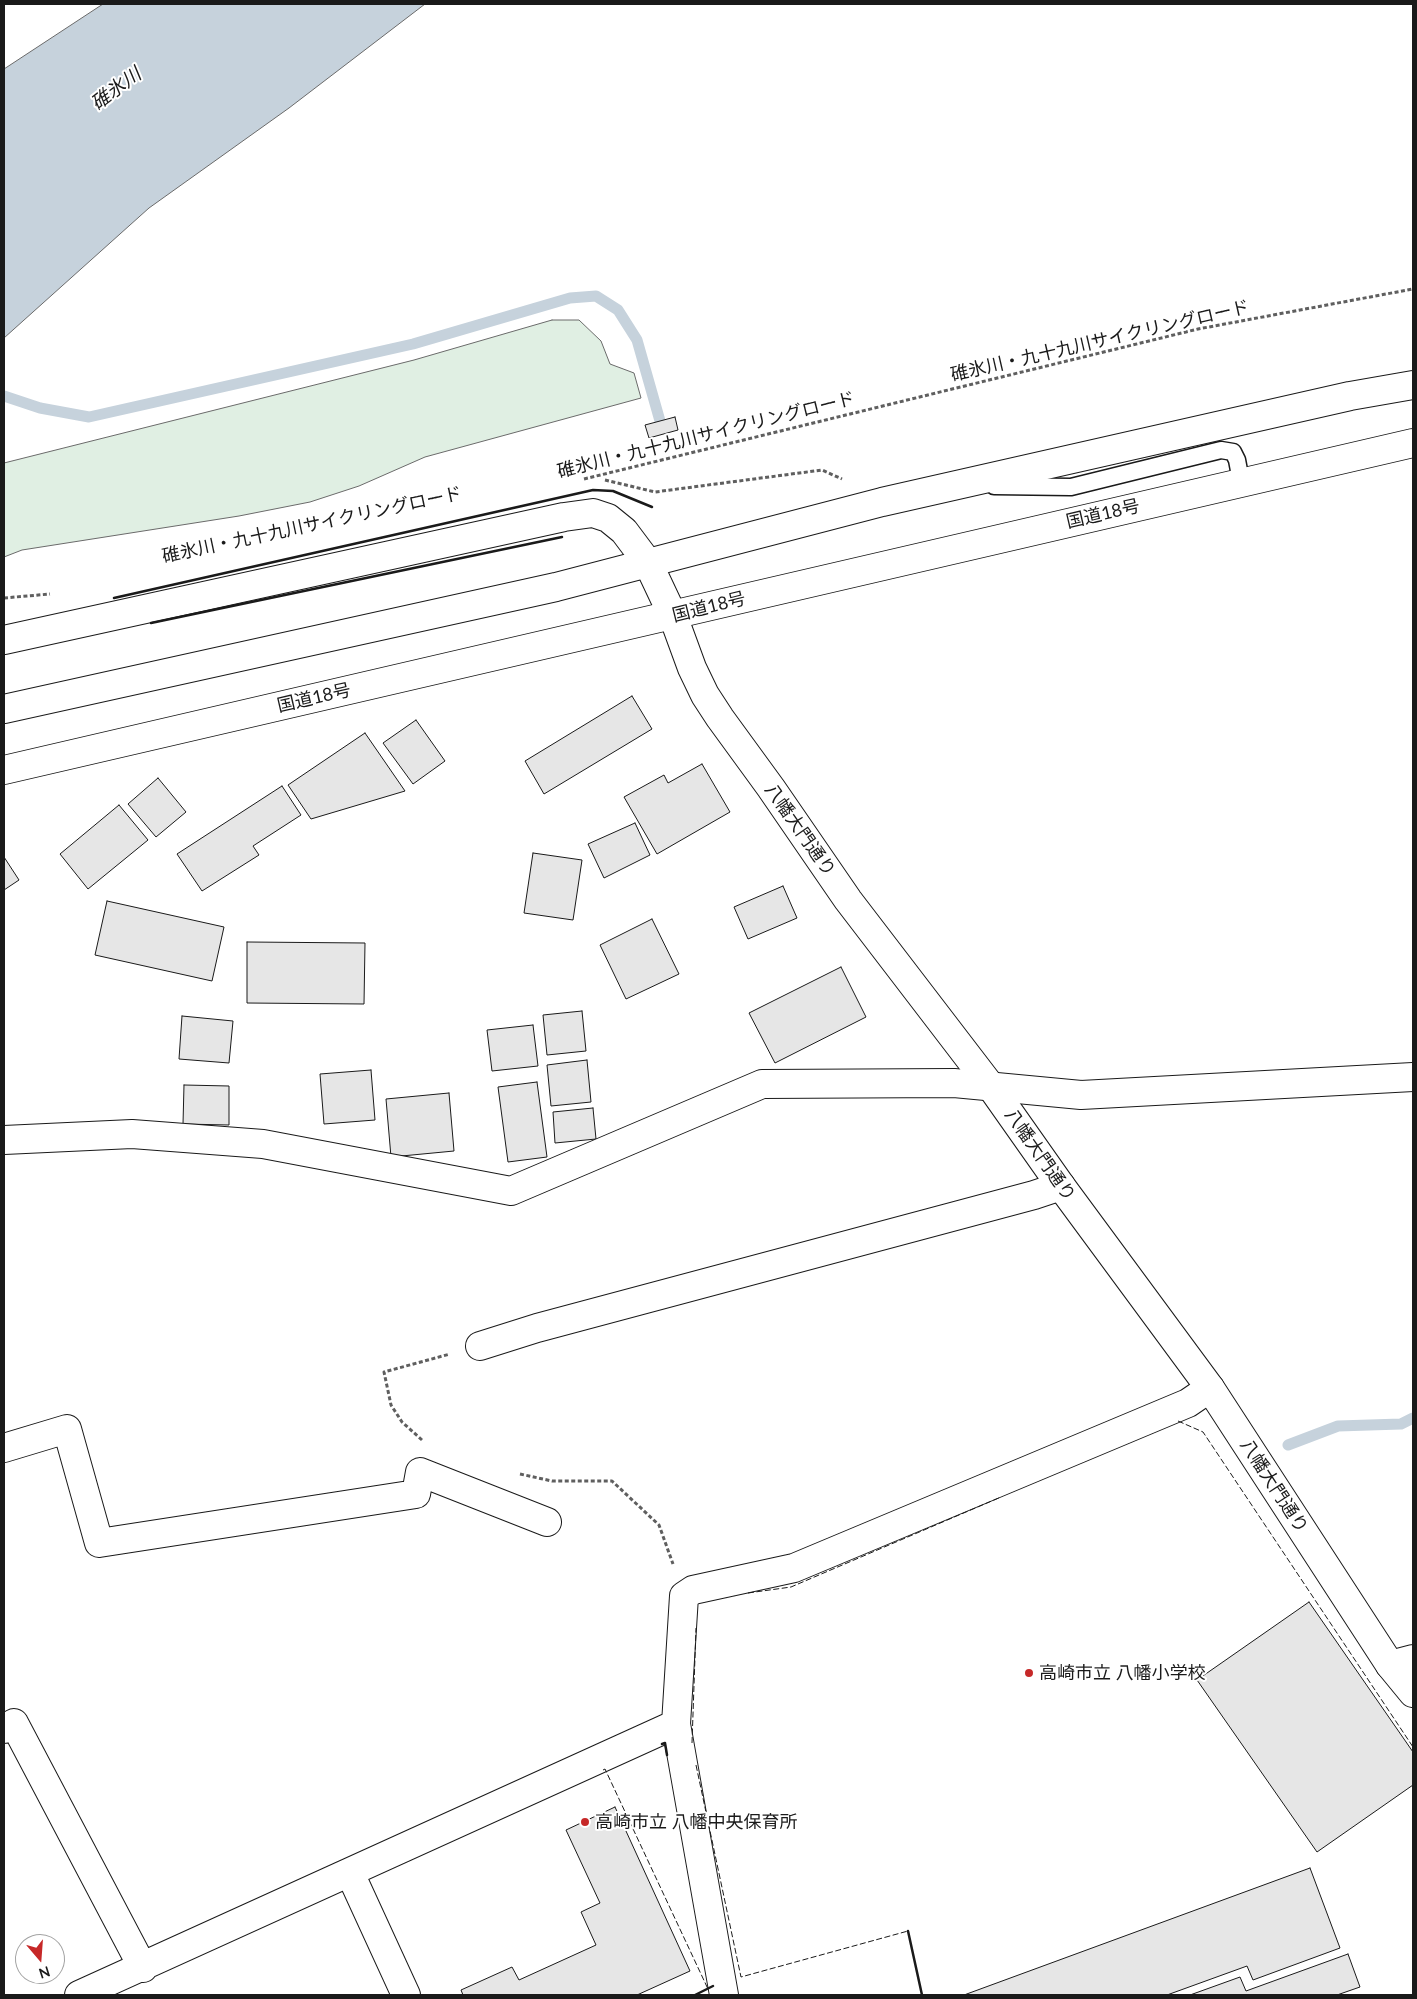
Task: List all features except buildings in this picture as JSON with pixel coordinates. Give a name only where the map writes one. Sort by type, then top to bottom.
[{"type":"main road","points":[[4,709],[556,587],[954,485],[1350,396],[1413,385]]},
{"type":"main road","name":"国道18号","points":[[4,770],[1413,443]]},
{"type":"main road","name":"八幡大門通り","points":[[4,640],[564,517],[593,513],[608,518],[624,531],[648,563],[673,616],[692,668],[705,695],[720,718],[772,788],[848,900],[992,1088],[1061,1186],[1210,1388],[1402,1662],[1413,1693]]},
{"type":"main road","points":[[4,1140],[132,1134],[263,1144],[511,1191],[762,1084],[954,1083],[1081,1095],[1413,1077]]},
{"type":"main road","points":[[480,1346],[547,1325],[1034,1195],[1061,1186]]},
{"type":"main road","points":[[724,1995],[676,1724],[684,1596],[694,1590],[794,1568],[1188,1403],[1210,1388]]},
{"type":"main road","points":[[4,1448],[67,1429],[99,1543],[416,1494],[420,1472],[547,1522]]},
{"type":"main road","points":[[4,1729],[14,1723],[143,1968]]},
{"type":"main road","points":[[79,1995],[143,1968],[676,1724]]},
{"type":"main road","points":[[350,1873],[406,1995]]},
{"type":"lane","points":[[954,485],[1071,487],[1221,450],[1233,452],[1237,460],[1241,482]]},
{"type":"path","name":"碓氷川・九十九川サイクリングロード","points":[[583,479],[1198,330],[1413,289]]},
{"type":"path","points":[[592,477],[654,492],[822,470],[847,481]]},
{"type":"path","points":[[4,598],[56,594]]},
{"type":"path","points":[[420,1472],[423,1441],[402,1422],[391,1405],[384,1372],[480,1346]]},
{"type":"path","points":[[517,1473],[552,1481],[612,1481],[659,1525],[684,1596]]},
{"type":"green space","points":[[552,320],[579,320],[601,341],[610,364],[634,373],[641,398],[425,457],[359,486],[310,502],[239,516],[22,550],[4,557],[4,463],[414,360]]},
{"type":"water","name":"碓氷川","points":[[103,4],[425,4],[289,108],[149,208],[4,338],[4,69]]},
{"type":"waterway","points":[[4,396],[40,408],[89,417],[413,344],[570,298],[596,296],[618,310],[637,340],[660,421]]},
{"type":"waterway","points":[[1288,1445],[1338,1426],[1401,1424],[1413,1418]]},
{"type":"fence","points":[[1178,1421],[1203,1432],[1413,1747]]},
{"type":"fence","points":[[748,1593],[791,1587],[1001,1497]]},
{"type":"fence","points":[[692,1743],[696,1628]]},
{"type":"fence","points":[[696,1765],[741,1977],[908,1931]]},
{"type":"fence","points":[[603,1770],[605,1769],[708,1989]]},
{"type":"wall","points":[[114,598],[593,490],[613,491],[652,507]]},
{"type":"wall","points":[[151,623],[562,537]]},
{"type":"wall","points":[[662,1744],[665,1743],[667,1755]]},
{"type":"wall","points":[[908,1931],[922,1995]]},
{"type":"wall","points":[[695,1995],[713,1986]]},
{"type":"place","name":"高崎市立 八幡小学校","points":[[1029,1673]]},
{"type":"place","name":"高崎市立 八幡中央保育所","points":[[585,1822]]}]
